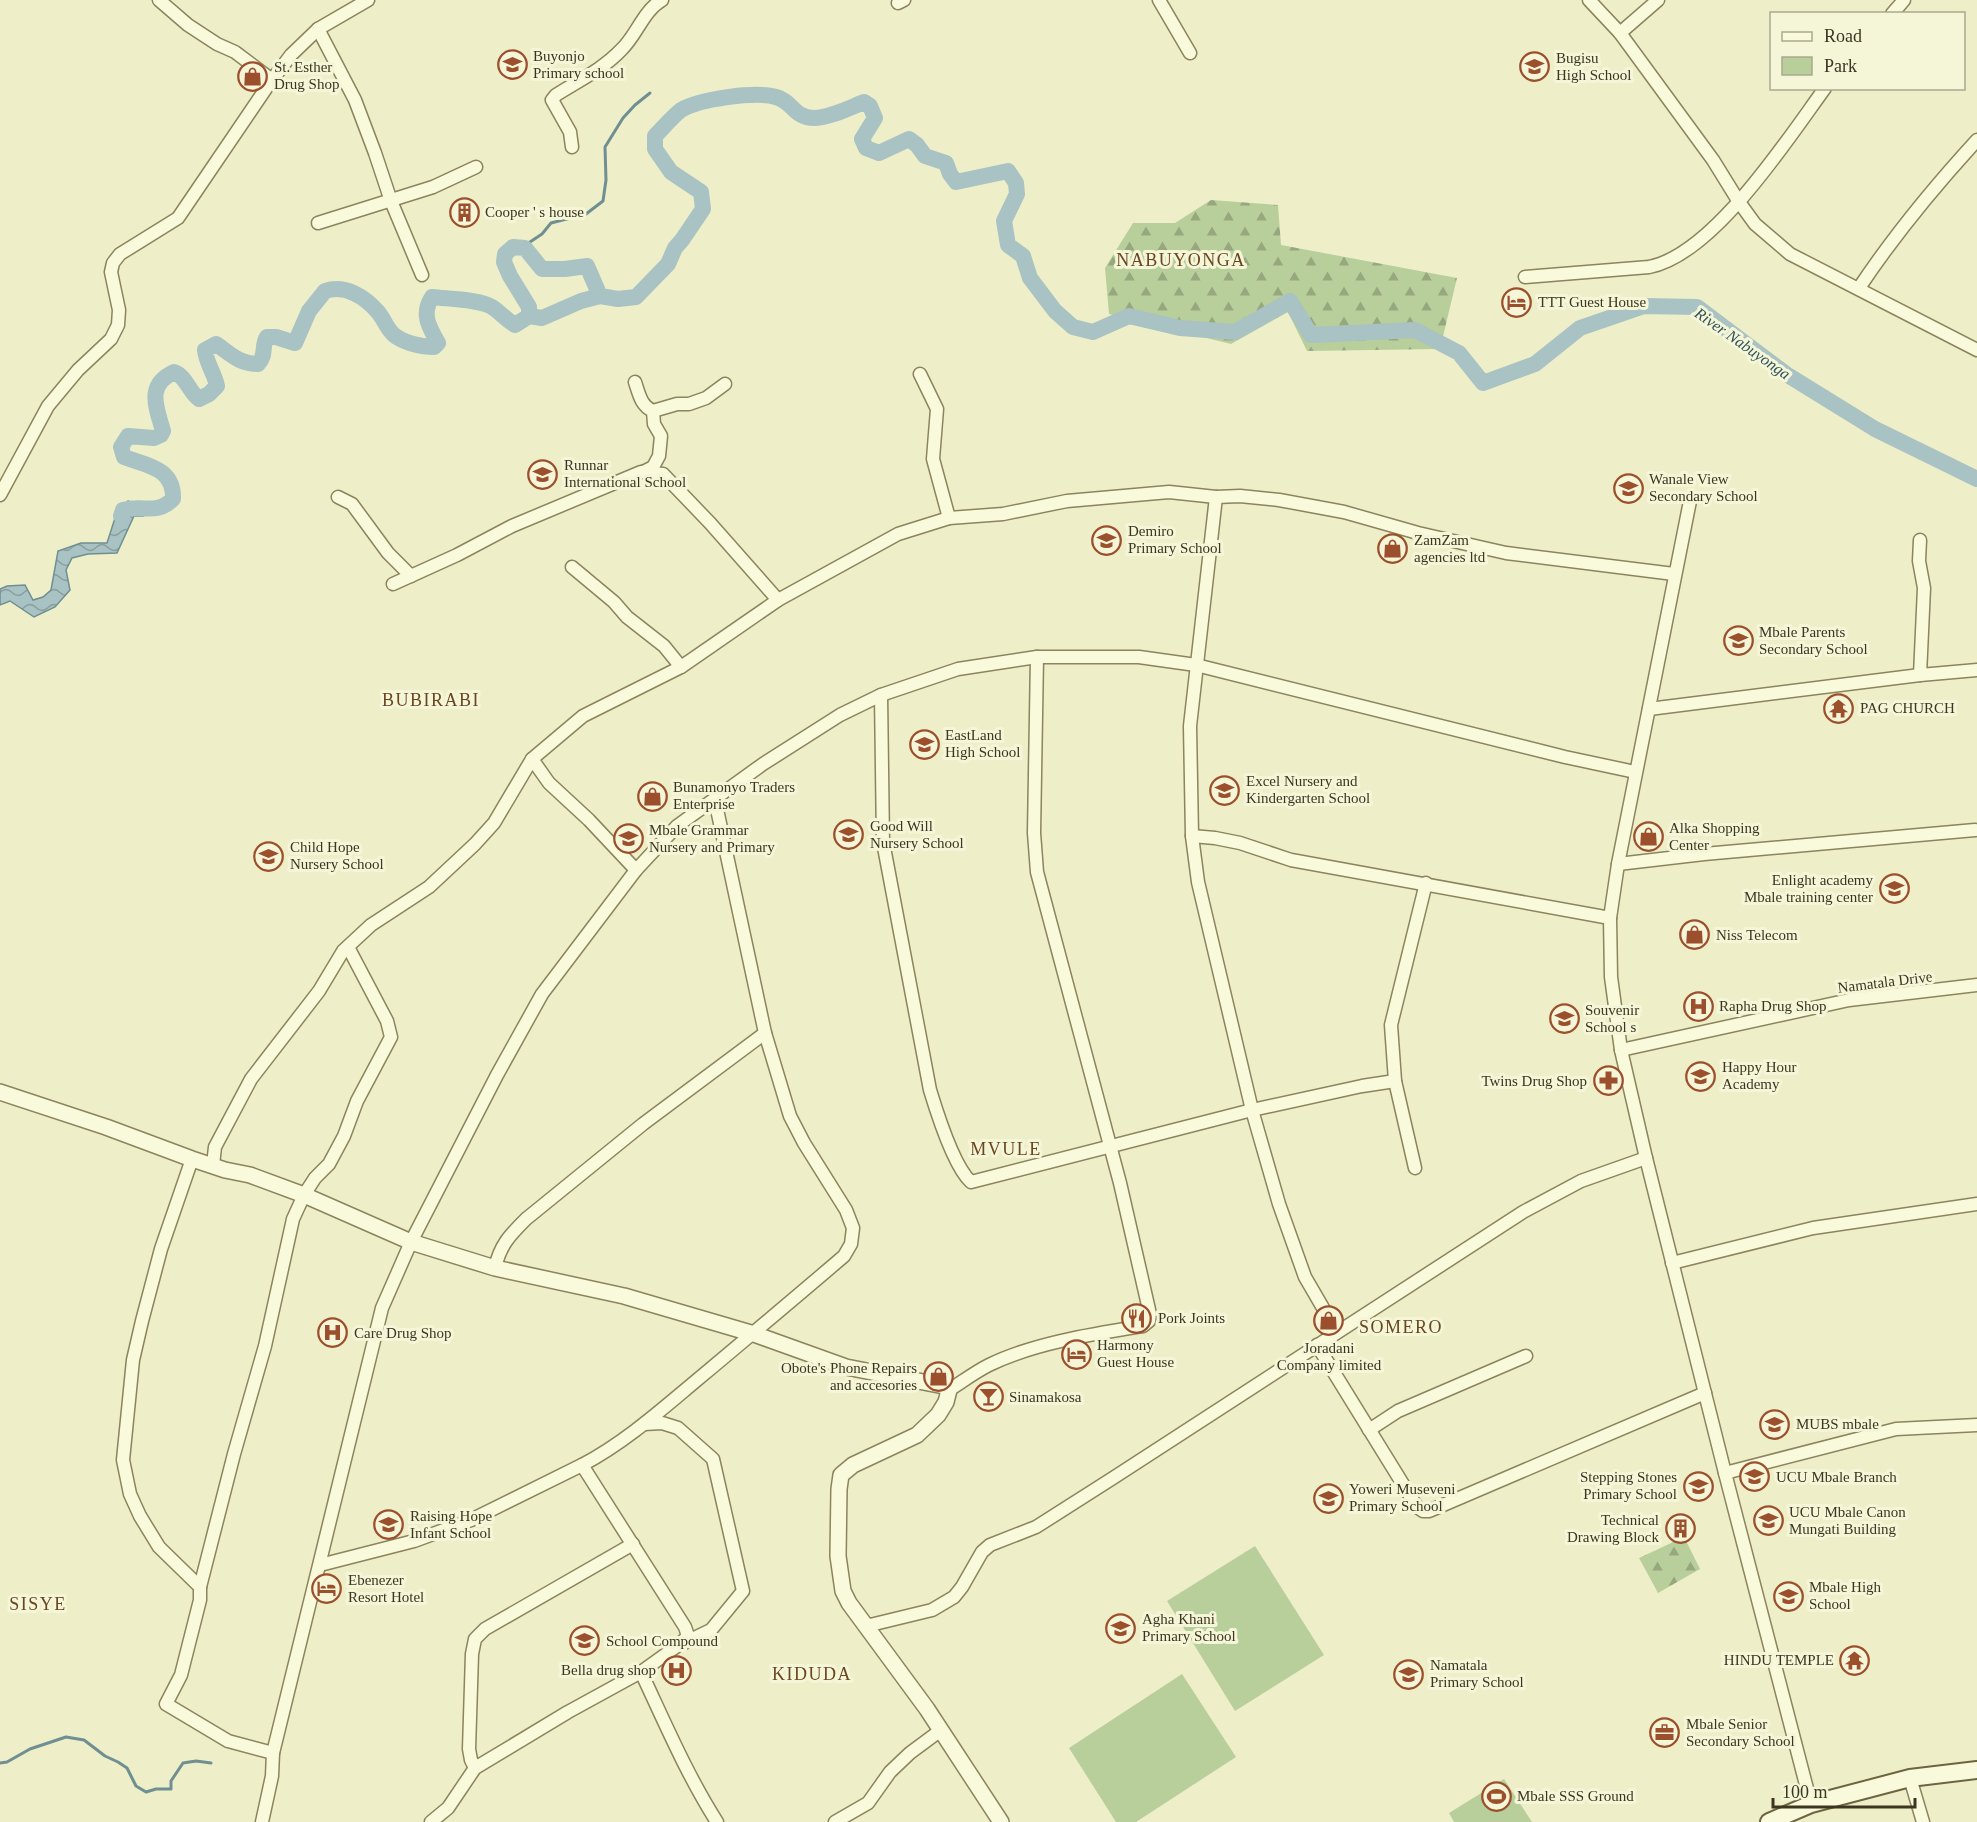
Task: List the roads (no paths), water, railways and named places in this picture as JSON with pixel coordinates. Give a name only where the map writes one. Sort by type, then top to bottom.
[{"type":"main road","points":[[1774,1821],[1811,1804],[1910,1778],[1977,1770]]},
{"type":"street","points":[[159,0],[188,25],[217,44],[235,52],[272,80]]},
{"type":"street","points":[[0,495],[48,406],[78,370],[111,339],[118,325],[119,310],[111,272],[113,263],[120,254],[178,218],[291,55],[318,28],[368,0]]},
{"type":"street","points":[[572,147],[570,132],[552,100],[621,51],[634,36],[653,5],[662,0]]},
{"type":"street","points":[[1159,0],[1190,54]]},
{"type":"street","points":[[1589,0],[1620,33],[1713,160],[1755,224],[1790,254],[1977,350]]},
{"type":"street","points":[[1620,33],[1658,0]]},
{"type":"street","points":[[1894,12],[1904,0]]},
{"type":"street","points":[[318,28],[355,100],[391,201],[422,275]]},
{"type":"street","points":[[1525,277],[1662,265],[1682,254],[1739,202],[1823,90]]},
{"type":"street","points":[[1859,288],[1896,235],[1936,185],[1977,140]]},
{"type":"street","points":[[318,223],[433,188],[476,167]]},
{"type":"street","points":[[920,374],[937,409],[933,459],[949,518]]},
{"type":"street","points":[[635,382],[646,408],[653,411],[706,398],[726,384]]},
{"type":"street","points":[[393,584],[457,555],[512,526],[653,467],[659,456],[662,436],[654,424],[653,411]]},
{"type":"street","points":[[641,472],[663,474],[778,600]]},
{"type":"street","points":[[213,1165],[215,1147],[251,1079],[319,991],[348,947],[386,915],[429,887],[475,844],[494,823],[532,759],[583,716],[681,667],[778,600],[898,534],[949,518],[1003,514],[1067,501],[1169,492],[1279,500],[1344,512],[1418,533],[1506,553],[1674,574]]},
{"type":"street","points":[[338,497],[352,504],[388,553],[411,576]]},
{"type":"street","points":[[1216,497],[1191,726],[1192,836],[1198,882],[1252,1110],[1279,1204],[1305,1277],[1337,1332]]},
{"type":"street","points":[[1690,501],[1618,864],[1610,918],[1611,977],[1621,1050],[1646,1158],[1811,1804]]},
{"type":"street","points":[[1920,540],[1919,561],[1924,588],[1920,675]]},
{"type":"street","points":[[572,567],[614,602],[627,617],[664,646],[681,667]]},
{"type":"street","points":[[1001,1822],[927,1709],[849,1603],[843,1591],[838,1556],[839,1489],[842,1475],[853,1465],[917,1435],[938,1415],[946,1402],[949,1390],[989,1366],[1019,1353],[1093,1334],[1143,1326],[1149,1321],[1150,1314],[1110,1146],[1037,872],[1034,833],[1036,657]]},
{"type":"street","points":[[262,1822],[272,1776],[273,1753],[381,1308],[411,1242],[497,1075],[542,994],[636,870],[677,826],[763,764],[840,715],[881,695],[958,669],[1036,657],[1139,657],[1196,664],[1565,758],[1635,772]]},
{"type":"street","points":[[1649,709],[1977,670]]},
{"type":"street","points":[[881,695],[883,842],[930,1090],[942,1128],[964,1174],[971,1182],[1252,1110],[1395,1081]]},
{"type":"street","points":[[532,759],[549,783],[589,820],[636,870]]},
{"type":"street","points":[[320,1565],[414,1541],[471,1520],[595,1458],[642,1424],[754,1334],[844,1256],[851,1244],[853,1228],[846,1210],[790,1116],[765,1033],[715,800]]},
{"type":"street","points":[[1618,864],[1704,854],[1975,830]]},
{"type":"street","points":[[1192,836],[1232,842],[1291,860],[1610,918]]},
{"type":"street","points":[[1415,1168],[1395,1081],[1391,1025],[1426,883]]},
{"type":"street","points":[[273,1753],[228,1741],[166,1704],[182,1675],[200,1600],[200,1587],[234,1454],[265,1346],[293,1219],[315,1178],[329,1164],[344,1136],[357,1101],[391,1037],[387,1021],[348,947]]},
{"type":"street","name":"Namatala Drive","points":[[1621,1050],[1849,1000],[1977,985]]},
{"type":"street","points":[[495,1268],[499,1251],[526,1219],[643,1124],[765,1033]]},
{"type":"street","points":[[0,1092],[225,1170],[250,1175],[304,1195],[411,1242],[495,1268],[624,1296],[754,1334],[846,1367],[944,1386],[949,1390]]},
{"type":"street","points":[[866,1626],[932,1610],[954,1597],[982,1552],[990,1545],[1036,1527],[1522,1212],[1581,1181],[1646,1158]]},
{"type":"street","points":[[192,1159],[161,1248],[141,1321],[134,1360],[123,1460],[130,1494],[140,1516],[159,1547],[200,1587]]},
{"type":"street","points":[[1672,1263],[1813,1228],[1977,1204]]},
{"type":"street","points":[[1317,1345],[1417,1507],[1423,1511],[1429,1511],[1705,1393]]},
{"type":"street","points":[[1369,1430],[1398,1411],[1526,1356]]},
{"type":"street","points":[[642,1424],[662,1423],[678,1428],[713,1459],[743,1591],[711,1630],[680,1644]]},
{"type":"street","points":[[1725,1473],[1896,1429],[1977,1425]]},
{"type":"street","points":[[431,1822],[448,1808],[475,1768],[568,1712],[641,1672],[688,1636],[685,1627],[582,1465]]},
{"type":"street","points":[[475,1768],[469,1749],[472,1654],[475,1640],[485,1629],[633,1544]]},
{"type":"street","points":[[641,1672],[682,1759],[717,1822]]},
{"type":"street","points":[[835,1822],[868,1803],[890,1772],[910,1753],[941,1730]]},
{"type":"street","points":[[1910,1778],[1923,1822]]},
{"type":"water","points":[[128,501],[137,505],[143,516],[134,516],[117,553],[88,554],[72,558],[66,570],[70,590],[55,607],[34,617],[10,601],[0,605],[0,589],[7,586],[25,585],[33,600],[43,597],[51,590],[58,551],[81,543],[107,543],[115,518]]},
{"type":"waterway","points":[[525,248],[551,223],[586,214],[603,201],[606,180],[605,147],[623,118],[650,93]]},
{"type":"waterway","name":"River Nabuyonga","points":[[121,516],[123,510],[161,507],[173,499],[172,489],[164,474],[150,466],[124,457],[121,447],[128,436],[154,438],[161,435],[163,431],[155,397],[159,383],[174,372],[182,377],[199,399],[209,394],[217,386],[205,350],[216,344],[240,360],[258,364],[261,361],[267,337],[276,337],[295,343],[309,311],[325,291],[340,289],[354,293],[373,307],[398,338],[413,344],[434,347],[438,343],[429,326],[427,315],[432,297],[486,304],[515,325],[529,316],[529,307],[504,262],[505,254],[513,247],[525,248],[542,269],[587,266],[600,296],[618,299],[636,297],[668,264],[675,248],[703,209],[701,192],[671,172],[655,149],[655,136],[681,110],[689,106],[714,99],[755,95],[782,99],[798,113],[815,118],[834,114],[864,102],[870,106],[875,118],[862,139],[866,148],[879,153],[909,139],[925,156],[946,163],[956,182],[1008,171],[1016,183],[1017,194],[1004,221],[1008,245],[1023,256],[1030,278],[1055,311],[1073,327],[1093,332],[1129,316],[1180,328],[1235,332],[1290,301],[1311,335],[1415,330],[1459,353],[1483,383],[1535,364],[1580,328],[1644,306],[1697,307],[1786,374],[1875,429],[1977,479]]},
{"type":"waterway","points":[[529,316],[542,318],[581,301],[600,296]]},
{"type":"waterway","points":[[0,1763],[7,1762],[30,1749],[66,1737],[84,1740],[105,1756],[127,1768],[136,1786],[146,1792],[171,1789],[171,1781],[183,1763],[196,1761],[211,1763]]},
{"type":"place","name":"Buyonjo Primary school","points":[[512,65]]},
{"type":"place","name":"Bugisu High School","points":[[1535,67]]},
{"type":"place","name":"St. Esther Drug Shop","points":[[253,76]]},
{"type":"place","name":"Cooper ' s house","points":[[464,212]]},
{"type":"place","name":"TTT Guest House","points":[[1517,302]]},
{"type":"place","name":"Runnar International School","points":[[543,474]]},
{"type":"place","name":"Wanale View Secondary School","points":[[1628,488]]},
{"type":"place","name":"Demiro Primary School","points":[[1107,540]]},
{"type":"place","name":"ZamZam agencies ltd","points":[[1393,549]]},
{"type":"place","name":"Mbale Parents Secondary School","points":[[1738,641]]},
{"type":"place","name":"PAG CHURCH","points":[[1839,708]]},
{"type":"place","name":"EastLand High School","points":[[924,744]]},
{"type":"place","name":"Excel Nursery and Kindergarten School","points":[[1225,790]]},
{"type":"place","name":"Bunamonyo Traders Enterprise","points":[[652,796]]},
{"type":"place","name":"Good Will Nursery School","points":[[849,835]]},
{"type":"place","name":"Alka Shopping Center","points":[[1648,837]]},
{"type":"place","name":"Mbale Grammar Nursery and Primary","points":[[628,839]]},
{"type":"place","name":"Child Hope Nursery School","points":[[269,856]]},
{"type":"place","name":"Enlight academy Mbale training center","points":[[1894,889]]},
{"type":"place","name":"Niss Telecom","points":[[1695,935]]},
{"type":"place","name":"Rapha Drug Shop","points":[[1698,1006]]},
{"type":"place","name":"Souvenir School s","points":[[1564,1019]]},
{"type":"place","name":"Happy Hour Academy","points":[[1701,1076]]},
{"type":"place","name":"Twins Drug Shop","points":[[1608,1081]]},
{"type":"place","name":"Pork Joints","points":[[1137,1318]]},
{"type":"place","name":"Joradani Company limited","points":[[1329,1321]]},
{"type":"place","name":"Care Drug Shop","points":[[333,1333]]},
{"type":"place","name":"Harmony Guest House","points":[[1076,1354]]},
{"type":"place","name":"Obote's Phone Repairs and accesories","points":[[938,1377]]},
{"type":"place","name":"Sinamakosa","points":[[988,1397]]},
{"type":"place","name":"MUBS mbale","points":[[1775,1424]]},
{"type":"place","name":"UCU Mbale Branch","points":[[1755,1477]]},
{"type":"place","name":"Stepping Stones Primary School","points":[[1698,1486]]},
{"type":"place","name":"Yoweri Museveni Primary School","points":[[1328,1498]]},
{"type":"place","name":"UCU Mbale Canon Mungati Building","points":[[1768,1521]]},
{"type":"place","name":"Raising Hope Infant School","points":[[389,1525]]},
{"type":"place","name":"Technical Drawing Block","points":[[1680,1529]]},
{"type":"place","name":"Ebenezer Resort Hotel","points":[[327,1589]]},
{"type":"place","name":"Mbale High School","points":[[1788,1596]]},
{"type":"place","name":"Agha Khani Primary School","points":[[1121,1628]]},
{"type":"place","name":"School Compound","points":[[585,1641]]},
{"type":"place","name":"HINDU TEMPLE","points":[[1855,1660]]},
{"type":"place","name":"Bella drug shop","points":[[677,1670]]},
{"type":"place","name":"Namatala Primary School","points":[[1409,1674]]},
{"type":"place","name":"Mbale Senior Secondary School","points":[[1665,1733]]},
{"type":"place","name":"Mbale SSS Ground","points":[[1496,1796]]},
{"type":"district","name":"NABUYONGA","points":[[1181,260]]},
{"type":"district","name":"BUBIRABI","points":[[431,700]]},
{"type":"district","name":"MVULE","points":[[1006,1149]]},
{"type":"district","name":"SOMERO","points":[[1401,1327]]},
{"type":"district","name":"SISYE","points":[[38,1604]]},
{"type":"district","name":"KIDUDA","points":[[812,1674]]}]
